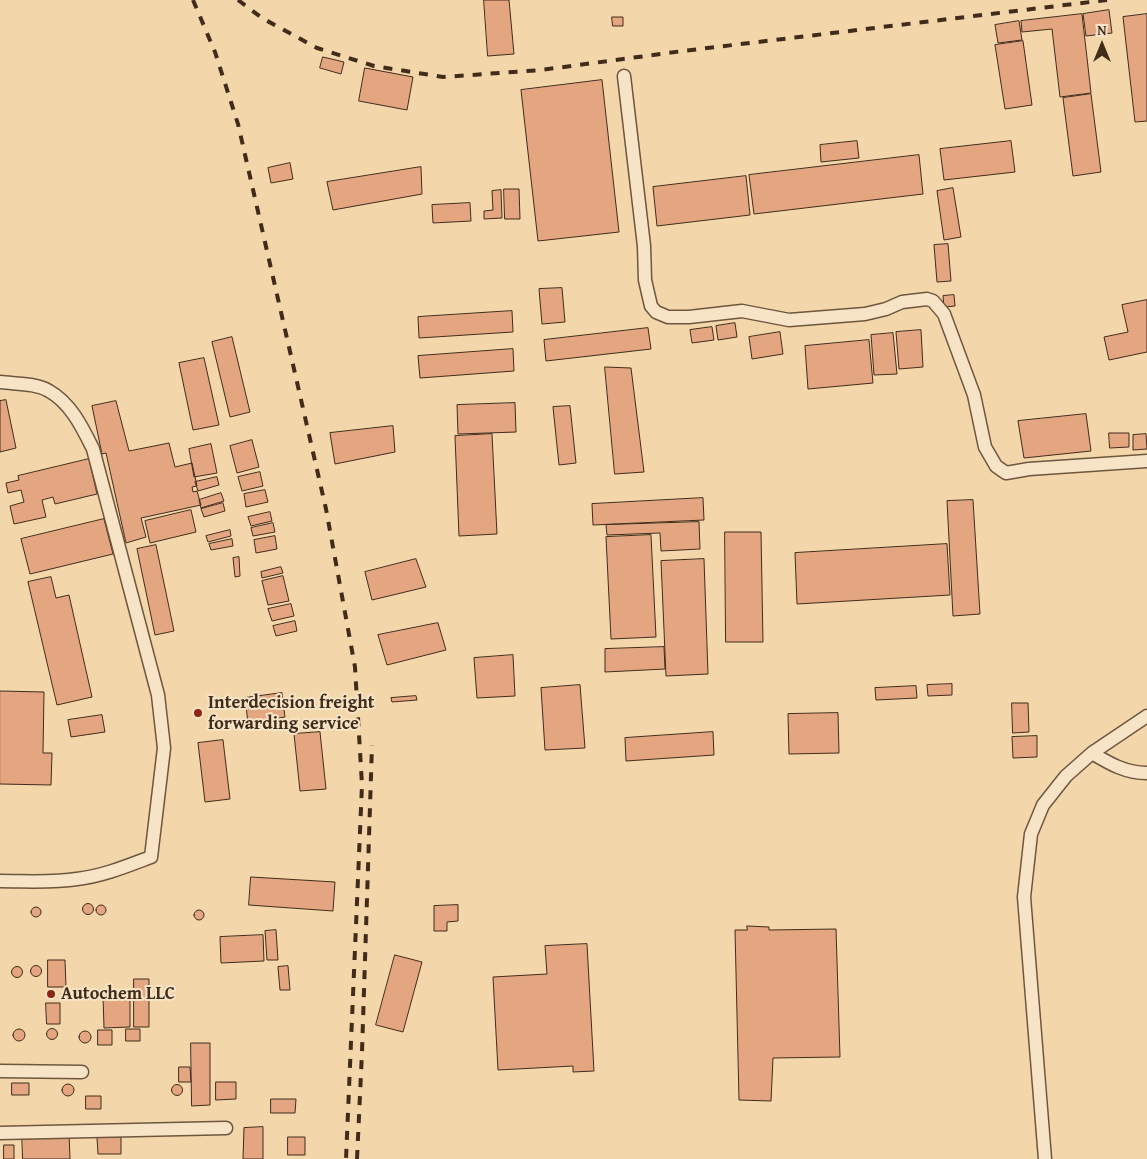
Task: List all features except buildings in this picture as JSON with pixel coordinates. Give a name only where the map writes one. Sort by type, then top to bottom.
[{"type":"street","points":[[624,76],[644,246],[645,280],[651,306],[656,312],[668,317],[689,318],[742,311],[789,320],[866,314],[886,309],[902,302],[927,299],[933,301],[944,314],[974,395],[985,447],[996,466],[1006,472],[1147,461]]},
{"type":"street","points":[[0,382],[29,385],[49,391],[64,403],[74,416],[93,449],[158,695],[164,748],[151,857],[101,875],[79,879],[60,881],[0,881]]},
{"type":"street","points":[[1044,1159],[1024,897],[1031,834],[1043,805],[1066,776],[1092,753],[1147,716]]},
{"type":"street","points":[[1092,753],[1118,768],[1147,773]]},
{"type":"street","points":[[0,1071],[82,1072]]},
{"type":"street","points":[[0,1133],[226,1128]]},
{"type":"railway","points":[[193,0],[215,52],[238,124],[326,509],[355,667],[362,785],[346,1159]]},
{"type":"railway","points":[[238,0],[262,18],[317,48],[374,66],[443,77],[541,70],[1107,0]]},
{"type":"railway","points":[[357,1159],[372,745]]},
{"type":"place","name":"Interdecision freight forwarding service","points":[[198,713]]},
{"type":"place","name":"Autochem LLC","points":[[51,994]]}]
